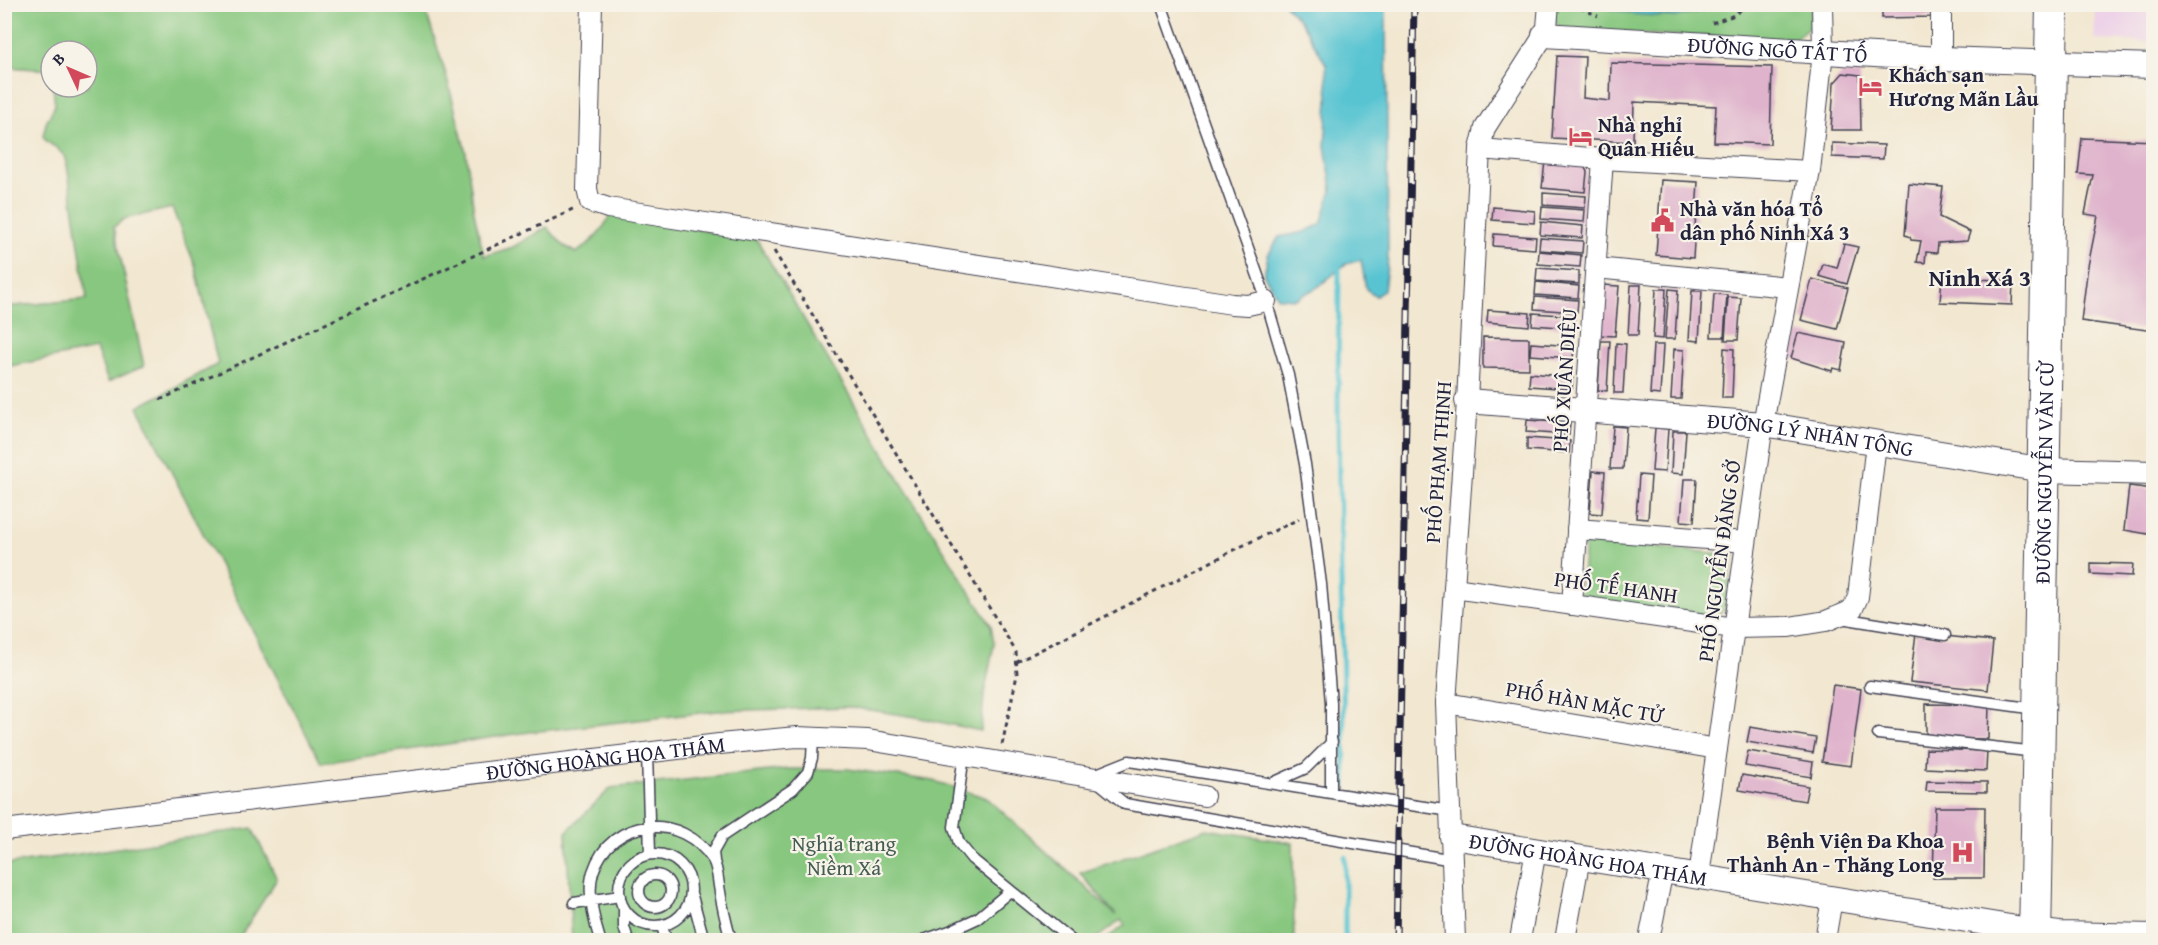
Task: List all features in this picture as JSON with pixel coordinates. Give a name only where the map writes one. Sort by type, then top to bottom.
[{"type":"main road","name":"ĐƯỜNG NGUYỄN VĂN CỪ","points":[[2035,936],[2052,4]]},
{"type":"street","points":[[592,4],[587,189],[590,202],[608,208],[1232,304],[1248,305],[1266,301]]},
{"type":"street","name":"PHỐ PHẠM THỊNH","points":[[1455,940],[1446,703],[1467,401],[1480,148],[1485,128],[1544,35],[1549,4]]},
{"type":"street","name":"PHỐ NGUYỄN ĐĂNG SỞ","points":[[1699,876],[1763,424],[1810,171],[1823,52],[1822,4]]},
{"type":"street","points":[[1941,4],[1941,59]]},
{"type":"street","name":"ĐƯỜNG NGÔ TẤT TỐ","points":[[1544,35],[1941,59],[2154,66]]},
{"type":"street","points":[[1480,148],[1603,159],[1810,171]]},
{"type":"street","name":"PHỐ XUÂN DIỆU","points":[[1572,605],[1603,159]]},
{"type":"street","points":[[1596,268],[1788,287]]},
{"type":"street","name":"ĐƯỜNG LÝ NHÂN TÔNG","points":[[1467,401],[1763,424],[2044,470],[2154,473]]},
{"type":"street","name":"PHỐ TẾ HANH","points":[[1454,588],[1734,628],[1789,627],[1826,621],[1853,608],[1858,597],[1876,443]]},
{"type":"street","points":[[1577,530],[1746,542]]},
{"type":"street","name":"PHỐ HÀN MẶC TỬ","points":[[1446,703],[1717,749]]},
{"type":"street","name":"ĐƯỜNG HOÀNG HOA THÁM","points":[[4,830],[730,743],[797,737],[868,740],[999,760],[1204,796]]},
{"type":"street","name":"ĐƯỜNG HOÀNG HOA THÁM","points":[[1452,849],[1536,850],[1699,876],[2035,936],[2059,934],[2154,936]]},
{"type":"street","points":[[1520,940],[1536,850]]},
{"type":"street","points":[[1565,940],[1580,857]]},
{"type":"street","points":[[1649,940],[1663,870]]},
{"type":"street","points":[[1824,940],[1832,899]]},
{"type":"lane","points":[[1161,4],[1266,301],[1288,375],[1305,464],[1321,584],[1331,703],[1330,793]]},
{"type":"lane","points":[[1835,617],[1946,635]]},
{"type":"lane","points":[[1870,686],[2040,710]]},
{"type":"lane","points":[[1878,734],[2039,752]]},
{"type":"lane","points":[[731,940],[713,852],[722,836],[793,789],[808,772],[812,758],[813,738]]},
{"type":"lane","points":[[1272,783],[1306,768],[1332,742]]},
{"type":"lane","points":[[647,753],[650,854]]},
{"type":"lane","points":[[964,755],[954,827],[959,843],[972,859],[1071,940]]},
{"type":"lane","points":[[1451,811],[1130,761],[1091,777],[1125,804],[1452,849]]},
{"type":"lane","points":[[600,940],[591,885],[592,874],[606,848],[630,831],[641,827],[673,829],[697,842],[714,861]]},
{"type":"lane","points":[[628,940],[620,896],[621,879],[626,868],[637,858],[650,854],[663,854],[677,860],[689,876],[704,940]]},
{"type":"lane","points":[[664,878],[677,860]]},
{"type":"lane","points":[[626,868],[642,881]]},
{"type":"lane","points":[[652,875],[664,878],[671,889],[668,899],[665,903],[655,907],[646,904],[639,894],[642,881],[652,875]]},
{"type":"lane","points":[[924,940],[978,918],[1010,891]]},
{"type":"lane","points":[[624,909],[633,919],[651,926],[662,926],[673,922],[685,911],[692,895]]},
{"type":"lane","points":[[574,903],[620,896]]},
{"type":"lane","points":[[668,899],[685,911]]},
{"type":"lane","points":[[633,919],[646,904]]},
{"type":"lane","points":[[662,926],[666,940]]},
{"type":"path","points":[[1712,23],[1732,16],[1750,4]]},
{"type":"path","points":[[160,400],[590,202]]},
{"type":"path","points":[[762,232],[1016,652],[1017,675],[999,760]]},
{"type":"path","points":[[1017,662],[1242,546],[1312,513]]},
{"type":"shaded area","points":[[2095,5],[2153,5],[2153,42],[2094,40]]},
{"type":"green space","points":[[5,5],[424,5],[447,78],[466,153],[474,212],[484,256],[513,247],[547,227],[563,245],[576,253],[596,236],[610,214],[757,240],[901,482],[991,625],[994,644],[984,695],[981,731],[916,717],[849,707],[718,711],[522,733],[321,763],[138,407],[218,364],[195,265],[172,208],[124,219],[114,227],[144,366],[108,382],[96,349],[5,367],[5,307],[87,299],[66,158],[43,136],[46,123],[55,105],[54,99],[99,99],[99,39],[39,39],[39,69],[5,67]]},
{"type":"green space","points":[[1554,5],[1811,5],[1811,26],[1794,40],[1562,31],[1553,18]]},
{"type":"green space","points":[[1585,541],[1734,555],[1725,609],[1717,617],[1580,599]]},
{"type":"green space","name":"Nghĩa trang Niềm Xá","points":[[788,769],[848,769],[934,781],[987,798],[1116,915],[1080,873],[1207,829],[1293,843],[1294,940],[1104,940],[1125,925],[1121,920],[1094,940],[572,940],[566,832],[611,788]]},
{"type":"green space","points":[[252,828],[277,879],[238,940],[5,940],[5,865]]},
{"type":"water","points":[[1285,5],[1386,5],[1388,259],[1384,290],[1376,296],[1366,289],[1361,260],[1346,264],[1318,287],[1296,299],[1278,298],[1264,275],[1268,255],[1279,237],[1304,232],[1321,224],[1332,188],[1325,146],[1328,100],[1326,64],[1301,22]]},
{"type":"water","points":[[1595,5],[1727,5],[1675,17],[1632,14]]},
{"type":"building","points":[[1934,8],[1934,17],[1882,18],[1882,9]]},
{"type":"building","points":[[1557,56],[1585,57],[1583,98],[1610,101],[1611,63],[1772,67],[1770,144],[1714,142],[1716,106],[1634,102],[1633,142],[1552,138]]},
{"type":"building","points":[[1843,73],[1860,75],[1861,130],[1831,130],[1834,83]]},
{"type":"building","points":[[2082,138],[2154,141],[2154,331],[2081,321],[2088,266],[2098,216],[2085,214],[2093,175],[2078,174]]},
{"type":"building","points":[[1832,143],[1884,145],[1883,159],[1832,157]]},
{"type":"building","points":[[1545,161],[1583,164],[1587,172],[1585,192],[1542,188]]},
{"type":"building","points":[[1661,180],[1698,182],[1693,258],[1656,255]]},
{"type":"building","points":[[1909,184],[1943,187],[1939,217],[1970,232],[1967,241],[1938,243],[1937,253],[1926,252],[1925,263],[1917,262],[1921,241],[1911,240],[1905,235]]},
{"type":"building","points":[[1543,193],[1586,196],[1585,208],[1543,205]]},
{"type":"building","points":[[1493,207],[1535,211],[1534,223],[1492,220]]},
{"type":"building","points":[[1542,207],[1585,210],[1584,222],[1541,219]]},
{"type":"building","points":[[1541,222],[1583,226],[1582,238],[1540,235]]},
{"type":"building","points":[[1494,234],[1536,237],[1535,249],[1493,246]]},
{"type":"building","points":[[1540,238],[1583,241],[1582,253],[1539,250]]},
{"type":"building","points":[[1844,244],[1858,247],[1847,284],[1819,276],[1823,264],[1837,268]]},
{"type":"building","points":[[1539,251],[1581,255],[1580,267],[1538,264]]},
{"type":"building","points":[[1537,268],[1579,271],[1579,284],[1536,281]]},
{"type":"building","points":[[1942,277],[2013,281],[2012,305],[1940,302]]},
{"type":"building","points":[[1812,279],[1848,288],[1837,329],[1801,320]]},
{"type":"building","points":[[1536,282],[1579,286],[1578,298],[1535,295]]},
{"type":"building","points":[[1602,285],[1619,286],[1615,336],[1598,335]]},
{"type":"building","points":[[1631,285],[1641,285],[1638,335],[1628,335]]},
{"type":"building","points":[[1656,289],[1666,289],[1663,339],[1653,338]]},
{"type":"building","points":[[1669,289],[1678,290],[1675,339],[1665,339]]},
{"type":"building","points":[[1692,291],[1702,291],[1699,341],[1689,340]]},
{"type":"building","points":[[1714,294],[1727,295],[1724,337],[1711,337]]},
{"type":"building","points":[[1535,297],[1578,300],[1577,312],[1534,309]]},
{"type":"building","points":[[1728,297],[1741,298],[1738,340],[1725,340]]},
{"type":"building","points":[[1488,310],[1530,313],[1529,326],[1487,322]]},
{"type":"building","points":[[1533,313],[1575,316],[1574,328],[1532,325]]},
{"type":"building","points":[[1798,333],[1846,343],[1841,370],[1833,368],[1832,371],[1791,358]]},
{"type":"building","points":[[1483,337],[1529,338],[1529,369],[1483,368]]},
{"type":"building","points":[[1601,341],[1610,341],[1607,391],[1598,390]]},
{"type":"building","points":[[1531,343],[1574,346],[1573,358],[1530,355]]},
{"type":"building","points":[[1616,343],[1626,344],[1623,393],[1614,393]]},
{"type":"building","points":[[1653,345],[1663,345],[1660,395],[1650,394]]},
{"type":"building","points":[[1724,348],[1734,349],[1732,398],[1722,398]]},
{"type":"building","points":[[1674,349],[1684,350],[1681,399],[1671,399]]},
{"type":"building","points":[[1530,373],[1573,377],[1572,389],[1529,386]]},
{"type":"building","points":[[1527,420],[1570,423],[1569,435],[1526,432]]},
{"type":"building","points":[[1613,426],[1626,427],[1623,469],[1610,469]]},
{"type":"building","points":[[1655,428],[1668,429],[1665,472],[1652,471]]},
{"type":"building","points":[[1673,431],[1686,431],[1683,474],[1671,473]]},
{"type":"building","points":[[1527,438],[1570,441],[1569,453],[1527,450]]},
{"type":"building","points":[[1593,471],[1605,472],[1602,514],[1590,513]]},
{"type":"building","points":[[1639,475],[1651,476],[1648,519],[1636,518]]},
{"type":"building","points":[[1684,479],[1697,479],[1694,522],[1681,521]]},
{"type":"building","points":[[2129,486],[2154,489],[2154,535],[2124,530]]},
{"type":"building","points":[[2091,563],[2133,564],[2132,576],[2091,574]]},
{"type":"building","points":[[1916,633],[1993,641],[1988,690],[1910,682]]},
{"type":"building","points":[[1833,685],[1861,689],[1851,766],[1822,762]]},
{"type":"building","points":[[1926,704],[1989,705],[1988,739],[1926,738]]},
{"type":"building","points":[[1750,727],[1816,738],[1813,753],[1747,742]]},
{"type":"building","points":[[1926,749],[1987,751],[1986,771],[1925,768]]},
{"type":"building","points":[[1748,751],[1813,762],[1811,777],[1745,766]]},
{"type":"building","points":[[1742,775],[1808,786],[1805,801],[1739,790]]},
{"type":"building","points":[[1927,781],[1987,782],[1987,792],[1926,791]]},
{"type":"building","points":[[1935,807],[1985,807],[1984,878],[1933,878]]},
{"type":"building","points":[[1869,937],[1885,939],[1885,940],[1868,940]]},
{"type":"waterway","points":[[1339,263],[1338,421],[1345,787]]},
{"type":"waterway","points":[[1345,857],[1345,940]]},
{"type":"railway","points":[[1396,940],[1414,4]]},
{"type":"place","name":"Khách sạn Hương Mãn Lầu","points":[[1871,86]]},
{"type":"place","name":"Nhà nghỉ Quân Hiếu","points":[[1580,136]]},
{"type":"place","name":"Nhà văn hóa Tổ dân phố Ninh Xá 3","points":[[1662,220]]},
{"type":"place","name":"Bệnh Viện Đa Khoa Thành An - Thăng Long","points":[[1962,852]]},
{"type":"district","name":"Ninh Xá 3","points":[[1980,277]]}]
